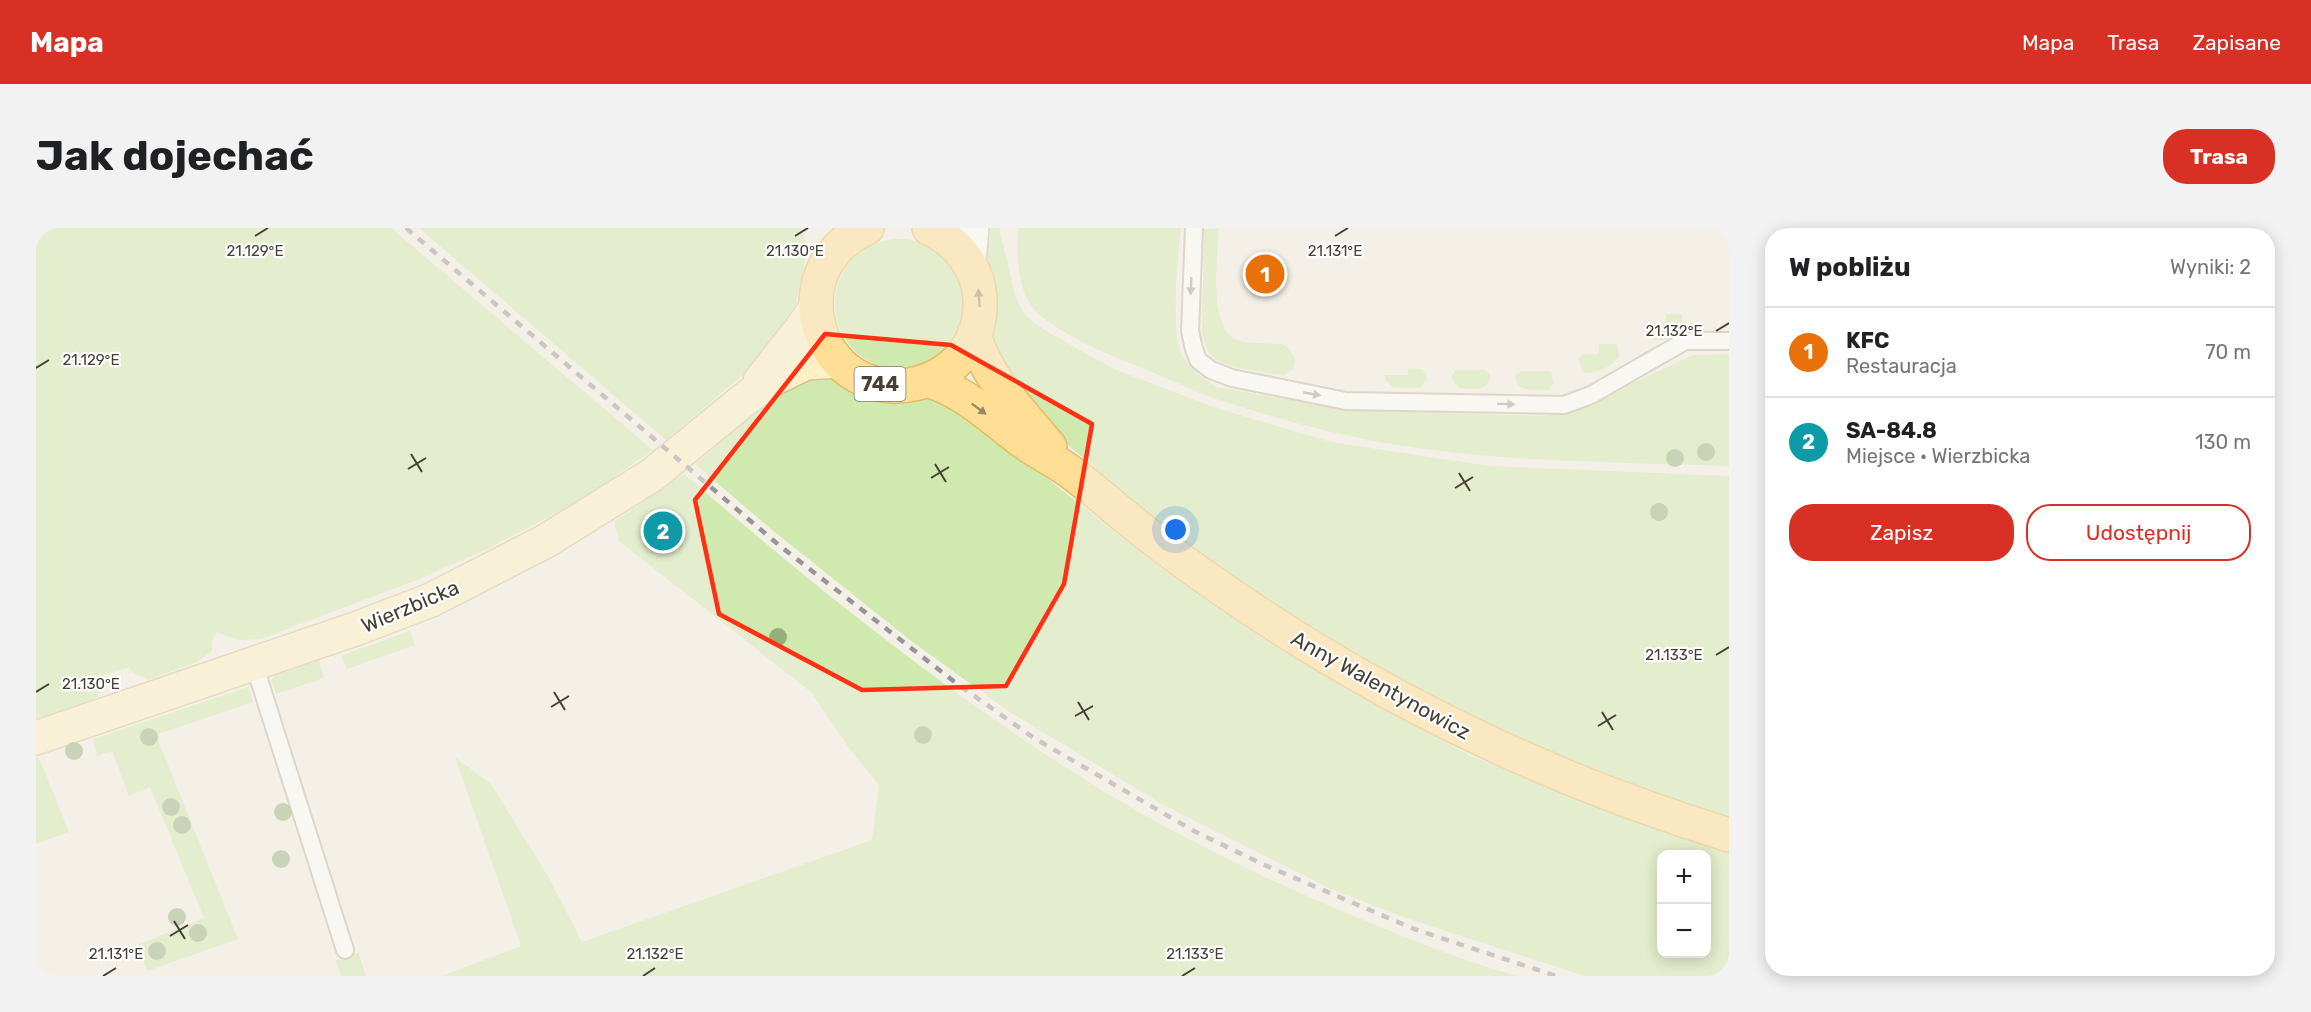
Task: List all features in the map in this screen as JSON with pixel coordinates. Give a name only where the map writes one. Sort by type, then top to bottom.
[{"type":"main road","points":[[823,228],[828,261]]},
{"type":"main road","name":"744","points":[[867,228],[846,240],[828,261],[818,287],[816,307],[822,336],[838,361],[854,373],[881,384],[900,387],[928,381],[954,365],[968,348],[980,314],[979,293],[969,263],[955,245],[929,228]]},
{"type":"main road","name":"Wierzbicka","points":[[745,399],[816,307]]},
{"type":"main road","name":"Anny Walentynowicz","points":[[974,334],[980,354],[995,378],[1068,470]]},
{"type":"main road","name":"Wierzbicka","points":[[36,738],[358,628],[431,600],[522,554],[652,475],[771,380],[806,363],[838,361]]},
{"type":"main road","name":"Anny Walentynowicz","points":[[928,381],[961,395],[1024,442],[1068,470],[1204,577],[1288,633],[1370,683],[1500,749],[1576,782],[1729,835]]},
{"type":"street","name":"744","points":[[969,263],[972,228]]},
{"type":"lane","points":[[1194,228],[1190,331],[1194,349],[1198,360],[1211,370],[1232,378],[1346,400],[1564,405],[1591,395],[1685,342],[1729,341]]},
{"type":"lane","points":[[254,664],[345,950]]},
{"type":"highlighted area","points":[[825,334],[951,345],[1092,424],[1064,584],[1006,686],[862,690],[719,614],[695,500]]},
{"type":"green space","points":[[36,228],[391,228],[653,450],[576,503],[487,549],[422,578],[261,639],[237,640],[217,632],[212,641],[212,651],[197,662],[148,680],[133,673],[129,667],[104,675],[101,690],[91,702],[36,719]]},
{"type":"green space","points":[[419,228],[801,228],[808,248],[795,306],[751,368],[666,440]]},
{"type":"green space","points":[[980,228],[999,228],[1016,298],[1025,315],[1032,321],[1114,369],[1216,408],[1331,442],[1490,466],[1729,476],[1729,816],[1680,802],[1528,742],[1417,689],[1294,618],[1182,540],[1058,436],[991,351]]},
{"type":"green space","points":[[1019,228],[1181,228],[1176,309],[1180,351],[1190,367],[1217,387],[1348,410],[1540,416],[1562,414],[1579,408],[1693,355],[1729,354],[1729,466],[1536,459],[1440,451],[1330,431],[1283,420],[1222,401],[1102,351],[1069,335],[1041,316],[1027,299],[1021,280],[1017,247]]},
{"type":"green space","points":[[1219,228],[1216,291],[1222,323],[1229,335],[1240,341],[1282,344],[1287,347],[1293,355],[1295,365],[1283,375],[1225,364],[1211,355],[1206,348],[1202,334],[1204,229]]},
{"type":"green space","points":[[900,239],[925,244],[946,258],[960,279],[965,304],[960,329],[946,350],[925,364],[900,369],[875,364],[854,350],[840,329],[835,304],[840,279],[854,258],[875,244]]},
{"type":"green space","points":[[1666,314],[1682,314],[1681,328],[1668,339],[1651,338],[1645,327],[1653,323],[1665,323]]},
{"type":"green space","points":[[1599,344],[1617,344],[1619,357],[1612,364],[1597,372],[1582,371],[1579,358],[1584,354],[1599,354]]},
{"type":"green space","points":[[1408,368],[1421,369],[1426,373],[1427,379],[1420,388],[1394,388],[1386,381],[1384,375],[1408,375]]},
{"type":"green space","points":[[1456,370],[1485,370],[1490,374],[1490,380],[1481,388],[1459,388],[1453,381],[1452,375]]},
{"type":"green space","points":[[1522,371],[1551,371],[1554,383],[1548,390],[1526,389],[1518,385],[1516,380],[1516,374]]},
{"type":"green space","points":[[825,374],[889,401],[934,397],[954,405],[1166,572],[1271,644],[1349,691],[1471,756],[1667,834],[1729,853],[1729,976],[1585,976],[1412,920],[1331,889],[1160,803],[1008,711],[910,640],[771,529],[695,464],[792,382]]},
{"type":"green space","points":[[684,474],[839,603],[946,685],[1056,761],[1113,797],[1204,847],[1298,892],[1439,950],[1518,976],[442,976],[521,946],[455,757],[491,784],[549,878],[582,942],[872,840],[879,785],[849,748],[811,692],[619,541],[614,522]]},
{"type":"green space","points":[[410,631],[415,645],[347,669],[342,659],[343,655]]},
{"type":"green space","points":[[319,660],[324,678],[276,694],[272,679],[274,676]]},
{"type":"green space","points":[[248,687],[253,702],[156,735],[238,939],[147,971],[137,945],[204,918],[150,787],[129,796],[112,751],[97,756],[93,739]]},
{"type":"green space","points":[[36,757],[40,760],[69,832],[36,844]]},
{"type":"green space","points":[[358,952],[366,976],[341,976],[336,961]]},
{"type":"railway","points":[[406,228],[780,546],[956,683],[1034,738],[1194,831],[1260,863],[1414,929],[1556,976]]},
{"type":"place","name":"KFC","points":[[1265,274]]},
{"type":"place","name":"SA-84.8","points":[[663,531]]}]
